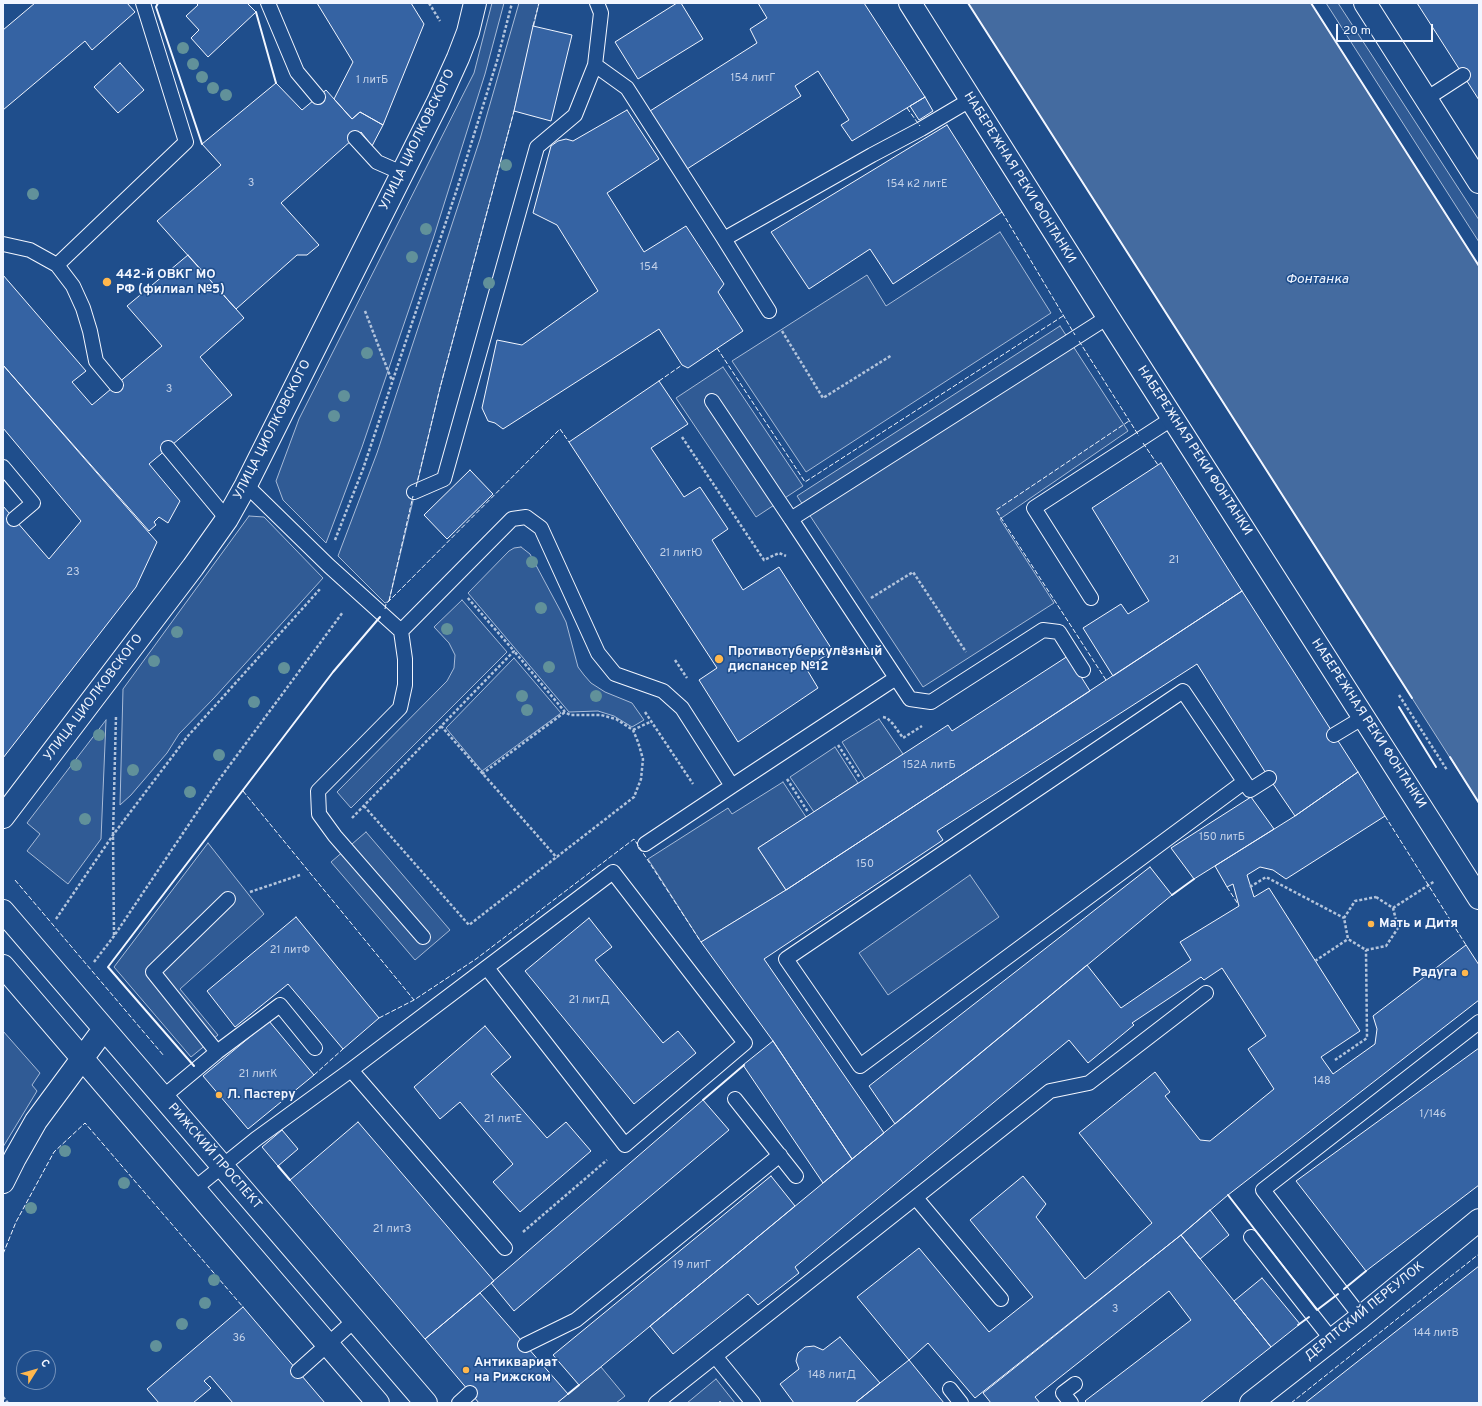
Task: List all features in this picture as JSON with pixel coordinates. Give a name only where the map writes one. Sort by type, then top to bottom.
[{"type":"street","name":"УЛИЦА ЦИОЛКОВСКОГО","points":[[3,817],[184,580],[227,519],[246,485],[351,276],[458,58],[468,32],[475,3]]},
{"type":"street","name":"НАБЕРЕЖНАЯ РЕКИ ФОНТАНКИ","points":[[910,3],[970,100],[1479,898]]},
{"type":"street","points":[[1364,3],[1479,182]]},
{"type":"street","name":"РИЖСКИЙ ПРОСПЕКТ","points":[[3,911],[426,1403]]},
{"type":"street","points":[[3,966],[378,1403]]},
{"type":"street","points":[[3,1182],[36,1121],[104,1029]]},
{"type":"street","name":"ДЕРПТСКИЙ ПЕРЕУЛОК","points":[[1251,1403],[1361,1317],[1479,1220]]},
{"type":"lane","points":[[56,265],[186,142],[143,3]]},
{"type":"lane","points":[[268,3],[297,72],[318,97]]},
{"type":"lane","points":[[414,492],[444,479],[537,147],[575,115],[595,65],[601,13],[597,3]]},
{"type":"lane","points":[[595,65],[627,88],[769,311]]},
{"type":"lane","points":[[1426,99],[1463,75]]},
{"type":"lane","points":[[724,239],[970,100]]},
{"type":"lane","points":[[355,138],[377,162],[402,173]]},
{"type":"lane","points":[[3,244],[30,250],[56,265],[73,286],[83,308],[90,331],[96,361],[116,385]]},
{"type":"lane","points":[[791,519],[1108,317]]},
{"type":"lane","points":[[712,401],[910,699],[931,702],[1043,630],[1059,632],[1083,670]]},
{"type":"lane","points":[[1091,598],[1034,508],[1173,418]]},
{"type":"lane","points":[[168,448],[227,519]]},
{"type":"lane","points":[[3,467],[33,503],[14,519]]},
{"type":"lane","points":[[246,485],[401,631],[405,665],[405,685],[400,708],[318,790],[319,814],[335,836],[423,936]]},
{"type":"lane","points":[[401,631],[512,519],[526,517],[541,528],[598,653],[615,674],[662,691],[682,708],[732,786]]},
{"type":"lane","points":[[645,844],[896,678]]},
{"type":"lane","points":[[1244,782],[860,1066],[786,959],[1183,691],[1250,790],[1269,778]]},
{"type":"lane","points":[[1334,735],[1364,716]]},
{"type":"lane","points":[[194,1189],[256,1139],[351,1070],[614,872],[745,1043],[625,1145],[487,968]]},
{"type":"lane","points":[[217,1052],[153,972],[228,899]]},
{"type":"lane","points":[[656,1403],[1050,1091],[1090,1083],[1206,993]]},
{"type":"lane","points":[[163,1097],[217,1052],[280,1005],[315,1048]]},
{"type":"lane","points":[[1361,1317],[1263,1190],[1479,1022]]},
{"type":"lane","points":[[351,1070],[505,1248]]},
{"type":"lane","points":[[735,1099],[796,1176]]},
{"type":"lane","points":[[525,1345],[576,1320],[780,1156]]},
{"type":"lane","points":[[916,1198],[1000,1299]]},
{"type":"lane","points":[[1252,1237],[1332,1340]]},
{"type":"lane","points":[[298,1371],[355,1320]]},
{"type":"lane","points":[[714,1356],[753,1403]]},
{"type":"lane","points":[[1071,1403],[1063,1393],[1075,1384]]},
{"type":"lane","points":[[950,1389],[961,1403]]},
{"type":"lane","points":[[459,1403],[470,1393]]},
{"type":"path","points":[[429,3],[440,20]]},
{"type":"path","points":[[334,542],[363,469],[457,189],[497,61],[512,3]]},
{"type":"path","points":[[351,276],[392,382]]},
{"type":"path","points":[[769,311],[823,398],[892,355]]},
{"type":"path","points":[[682,437],[764,560],[779,553],[790,558]]},
{"type":"path","points":[[852,610],[913,572],[979,672]]},
{"type":"path","points":[[364,806],[469,925],[634,797],[641,779],[643,759],[638,742],[632,730],[616,720],[601,715],[570,715],[565,712],[452,579]]},
{"type":"path","points":[[56,919],[113,835],[187,737],[322,587]]},
{"type":"path","points":[[94,962],[114,936],[218,781],[358,592]]},
{"type":"path","points":[[335,836],[514,651]]},
{"type":"path","points":[[675,660],[690,683]]},
{"type":"path","points":[[1399,695],[1447,770]]},
{"type":"path","points":[[482,774],[565,712]]},
{"type":"path","points":[[114,936],[113,835],[116,714]]},
{"type":"path","points":[[881,716],[887,718],[903,738],[922,725]]},
{"type":"path","points":[[632,730],[652,721]]},
{"type":"path","points":[[441,726],[557,858]]},
{"type":"path","points":[[836,741],[860,778]]},
{"type":"path","points":[[784,775],[808,812]]},
{"type":"path","points":[[228,899],[300,875]]},
{"type":"path","points":[[1250,887],[1266,877],[1344,918]]},
{"type":"path","points":[[1393,908],[1436,880]]},
{"type":"path","points":[[1376,897],[1393,908],[1398,928],[1386,946],[1366,950],[1348,939],[1344,918],[1355,901],[1376,897]]},
{"type":"path","points":[[1315,961],[1348,939]]},
{"type":"path","points":[[1334,1060],[1367,1038],[1366,950]]},
{"type":"path","points":[[505,1248],[625,1145]]},
{"type":"path","points":[[3,1398],[8,1403]]},
{"type":"shaded area","points":[[492,3],[504,3],[485,74],[434,236],[362,447],[326,543],[283,500],[276,481],[299,419],[474,73]]},
{"type":"shaded area","points":[[519,3],[539,3],[514,111],[440,388],[389,601],[385,603],[338,556],[377,453],[480,139]]},
{"type":"shaded area","points":[[1326,3],[1338,3],[1479,220],[1479,242]]},
{"type":"shaded area","points":[[1000,232],[1051,313],[806,472],[732,361],[867,275],[886,306]]},
{"type":"shaded area","points":[[1060,326],[1128,431],[1000,519],[1054,603],[923,687],[797,496]]},
{"type":"shaded area","points":[[723,367],[803,486],[756,517],[676,398]]},
{"type":"shaded area","points":[[249,516],[264,517],[323,578],[214,698],[179,734],[167,753],[131,795],[120,805],[123,689]]},
{"type":"shaded area","points":[[521,547],[530,554],[566,622],[578,667],[591,683],[605,692],[632,703],[644,720],[632,727],[614,716],[598,711],[569,712],[468,593],[509,551],[514,548]]},
{"type":"shaded area","points":[[462,600],[507,652],[351,808],[337,792],[447,681],[454,668],[455,655],[449,643],[434,627]]},
{"type":"shaded area","points":[[514,658],[561,713],[482,771],[446,728]]},
{"type":"shaded area","points":[[879,719],[903,754],[865,779],[842,742]]},
{"type":"shaded area","points":[[106,720],[101,839],[68,884],[27,851],[40,834],[27,823]]},
{"type":"shaded area","points":[[835,747],[858,783],[814,812],[790,777]]},
{"type":"shaded area","points":[[783,782],[806,817],[758,848],[786,890],[701,942],[648,859],[728,808],[732,814]]},
{"type":"shaded area","points":[[366,832],[450,930],[415,960],[331,862]]},
{"type":"shaded area","points":[[208,843],[264,914],[180,989],[218,1035],[191,1057],[114,967]]},
{"type":"shaded area","points":[[970,875],[999,917],[888,995],[859,953]]},
{"type":"shaded area","points":[[3,1031],[40,1073],[32,1085],[37,1091],[3,1147]]},
{"type":"shaded area","points":[[601,1367],[625,1396],[616,1403],[557,1403]]},
{"type":"shaded area","points":[[716,1379],[735,1403],[722,1403],[720,1401],[718,1403],[687,1403]]},
{"type":"water","name":"Фонтанка","points":[[968,3],[1311,3],[1479,266],[1479,803]]},
{"type":"building","points":[[35,3],[127,3],[135,12],[92,50],[85,41],[3,110],[3,30]]},
{"type":"building","points":[[196,3],[247,3],[256,12],[208,57],[191,38],[199,30],[186,16],[198,5]]},
{"type":"building","points":[[317,3],[411,3],[424,24],[383,125],[360,112],[352,119],[334,99],[353,62]]},
{"type":"building","points":[[677,3],[681,3],[703,39],[638,79],[615,42]]},
{"type":"building","points":[[758,3],[864,3],[925,97],[852,141],[841,125],[849,120],[818,71],[795,86],[801,96],[687,169],[650,111],[757,43],[750,29],[767,18]]},
{"type":"building","points":[[1417,3],[1479,3],[1479,100]]},
{"type":"building","points":[[533,26],[572,35],[551,121],[514,111]]},
{"type":"building","points":[[120,63],[144,90],[118,113],[94,87]]},
{"type":"building","points":[[276,83],[302,110],[326,90],[352,119],[360,112],[383,125],[372,146],[361,132],[281,203],[319,245],[307,255],[297,255],[236,309],[157,221],[221,165],[202,144]]},
{"type":"building","points":[[925,97],[933,111],[919,120],[910,106]]},
{"type":"building","points":[[627,110],[659,159],[607,193],[644,252],[686,226],[724,284],[718,292],[743,331],[688,368],[682,365],[659,329],[503,429],[495,423],[488,421],[482,408],[497,340],[522,345],[598,291],[557,225],[533,213],[551,146],[558,141],[566,139],[573,141]]},
{"type":"building","points":[[947,125],[1002,212],[893,284],[870,249],[809,289],[771,232]]},
{"type":"building","points":[[188,255],[244,318],[200,357],[232,395],[149,464],[180,501],[168,523],[159,517],[154,522],[156,525],[149,531],[3,365],[3,275],[86,371],[72,382],[92,405],[162,346],[127,306]]},
{"type":"building","points":[[3,365],[157,542],[136,587],[3,758],[3,506],[49,559],[81,521],[3,428]]},
{"type":"building","points":[[659,381],[688,424],[651,448],[684,497],[700,487],[728,529],[712,540],[743,590],[779,567],[833,651],[806,668],[818,688],[738,742],[699,680],[717,668],[569,442]]},
{"type":"building","points":[[1161,463],[1242,591],[1113,676],[1083,628],[1121,604],[1128,614],[1149,601],[1092,508]]},
{"type":"building","points":[[470,470],[493,494],[447,539],[424,515]]},
{"type":"building","points":[[1242,591],[1358,772],[1295,816],[1269,778],[1197,664],[937,831],[943,840],[764,959],[884,1133],[852,1159],[773,1041],[701,942],[786,890]]},
{"type":"building","points":[[1068,656],[1090,691],[786,890],[758,848],[948,725],[952,731]]},
{"type":"building","points":[[1358,772],[1385,816],[1286,879],[1273,870],[1260,867],[1247,875],[1254,897],[1269,888],[1360,1031],[1321,1057],[1333,1074],[1375,1044],[1377,1029],[1373,1016],[1466,945],[1479,965],[1479,1000],[1228,1195],[1181,1235],[975,1398],[928,1343],[909,1360],[857,1297],[919,1248],[989,1332],[1033,1297],[970,1220],[1023,1176],[1046,1204],[1036,1217],[1085,1279],[1152,1223],[1079,1133],[1155,1072],[1170,1092],[1165,1096],[1200,1140],[1210,1141],[1274,1089],[1248,1049],[1266,1036],[1222,968],[1204,980],[1201,977],[1132,1023],[1134,1025],[1088,1063],[1069,1040],[795,1267],[799,1273],[758,1305],[748,1294],[673,1354],[650,1326],[1087,965],[1121,1008],[1191,960],[1180,942],[1239,906],[1233,884],[1227,887],[1215,866],[1295,816]]},
{"type":"building","points":[[1251,797],[1274,829],[1194,879],[1171,848]]},
{"type":"building","points":[[1150,867],[1172,895],[895,1124],[869,1086]]},
{"type":"building","points":[[296,917],[379,1018],[343,1049],[288,984],[235,1027],[207,991]]},
{"type":"building","points":[[589,918],[612,947],[595,960],[663,1043],[678,1031],[696,1053],[634,1104],[525,971]]},
{"type":"building","points":[[269,1021],[314,1075],[248,1129],[203,1076]]},
{"type":"building","points":[[485,1026],[511,1057],[491,1074],[547,1138],[566,1122],[591,1151],[520,1212],[493,1182],[513,1164],[460,1102],[440,1119],[414,1087]]},
{"type":"building","points":[[773,1041],[852,1159],[823,1183],[743,1065]]},
{"type":"building","points":[[1479,1048],[1479,1185],[1366,1271],[1296,1181]]},
{"type":"building","points":[[703,1100],[729,1130],[514,1311],[491,1283]]},
{"type":"building","points":[[358,1122],[494,1281],[425,1339],[290,1180]]},
{"type":"building","points":[[282,1130],[298,1149],[278,1166],[262,1147]]},
{"type":"building","points":[[771,1176],[795,1206],[579,1385],[553,1355]]},
{"type":"building","points":[[1210,1210],[1229,1235],[1200,1259],[1181,1235]]},
{"type":"building","points":[[1181,1235],[1271,1347],[1200,1403],[1087,1403],[1085,1401],[1191,1320],[1169,1291],[1035,1397],[1040,1403],[991,1403],[983,1393]]},
{"type":"building","points":[[1479,1266],[1479,1403],[1305,1403]]},
{"type":"building","points":[[1262,1278],[1300,1324],[1271,1347],[1234,1301]]},
{"type":"building","points":[[480,1293],[568,1394],[557,1403],[479,1403],[425,1339]]},
{"type":"building","points":[[243,1307],[325,1403],[233,1403],[210,1376],[204,1381],[211,1388],[193,1403],[159,1403],[147,1389]]},
{"type":"building","points":[[840,1337],[880,1383],[855,1403],[794,1403],[780,1384],[799,1369],[796,1361],[798,1353],[805,1347],[814,1346],[823,1350]]},
{"type":"building","points":[[909,1360],[944,1403],[855,1403],[880,1383]]},
{"type":"fence","points":[[533,26],[539,3]]},
{"type":"fence","points":[[907,108],[920,126]]},
{"type":"fence","points":[[416,487],[440,388],[514,111]]},
{"type":"fence","points":[[1002,212],[1075,335]]},
{"type":"fence","points":[[717,348],[805,482],[1063,316]]},
{"type":"fence","points":[[1079,341],[1139,436]]},
{"type":"fence","points":[[659,381],[682,365]]},
{"type":"fence","points":[[1106,680],[996,510],[1129,421]]},
{"type":"fence","points":[[385,609],[386,604],[560,429],[569,442]]},
{"type":"fence","points":[[1143,443],[1158,465]]},
{"type":"fence","points":[[389,601],[413,496]]},
{"type":"fence","points":[[243,791],[414,1000]]},
{"type":"fence","points":[[1385,816],[1466,945]]},
{"type":"fence","points":[[379,1018],[414,1000],[476,959],[634,839],[701,942]]},
{"type":"fence","points":[[15,880],[164,1056]]},
{"type":"fence","points":[[1227,887],[1238,904]]},
{"type":"fence","points":[[314,1075],[343,1049]]},
{"type":"fence","points":[[3,1254],[16,1222],[54,1152],[85,1123],[243,1307]]},
{"type":"fence","points":[[1291,1403],[1479,1254]]},
{"type":"wall","points":[[158,3],[156,7],[202,144]]},
{"type":"wall","points":[[968,3],[1412,698]]},
{"type":"wall","points":[[1311,3],[1479,266]]},
{"type":"wall","points":[[256,12],[276,83]]},
{"type":"wall","points":[[194,1066],[108,967],[333,672],[380,617]]},
{"type":"wall","points":[[1399,707],[1436,767]]},
{"type":"wall","points":[[1450,757],[1479,803]]},
{"type":"wall","points":[[1172,895],[1194,879]]},
{"type":"wall","points":[[703,1100],[744,1065]]},
{"type":"wall","points":[[278,1166],[290,1180]]},
{"type":"wall","points":[[1228,1195],[1317,1310],[1338,1294]]},
{"type":"wall","points":[[1344,1289],[1366,1271]]},
{"type":"wall","points":[[1298,1325],[1309,1317]]},
{"type":"wall","points":[[568,1394],[579,1385]]},
{"type":"place","name":"442-й ОВКГ МО РФ (филиал №5)","points":[[107,282]]},
{"type":"place","name":"Противотуберкулёзный диспансер №12","points":[[719,659]]},
{"type":"place","name":"Мать и Дитя","points":[[1371,924]]},
{"type":"place","name":"Радуга","points":[[1465,973]]},
{"type":"place","name":"Л. Пастеру","points":[[219,1095]]},
{"type":"place","name":"Антиквариат на Рижском","points":[[466,1370]]}]
